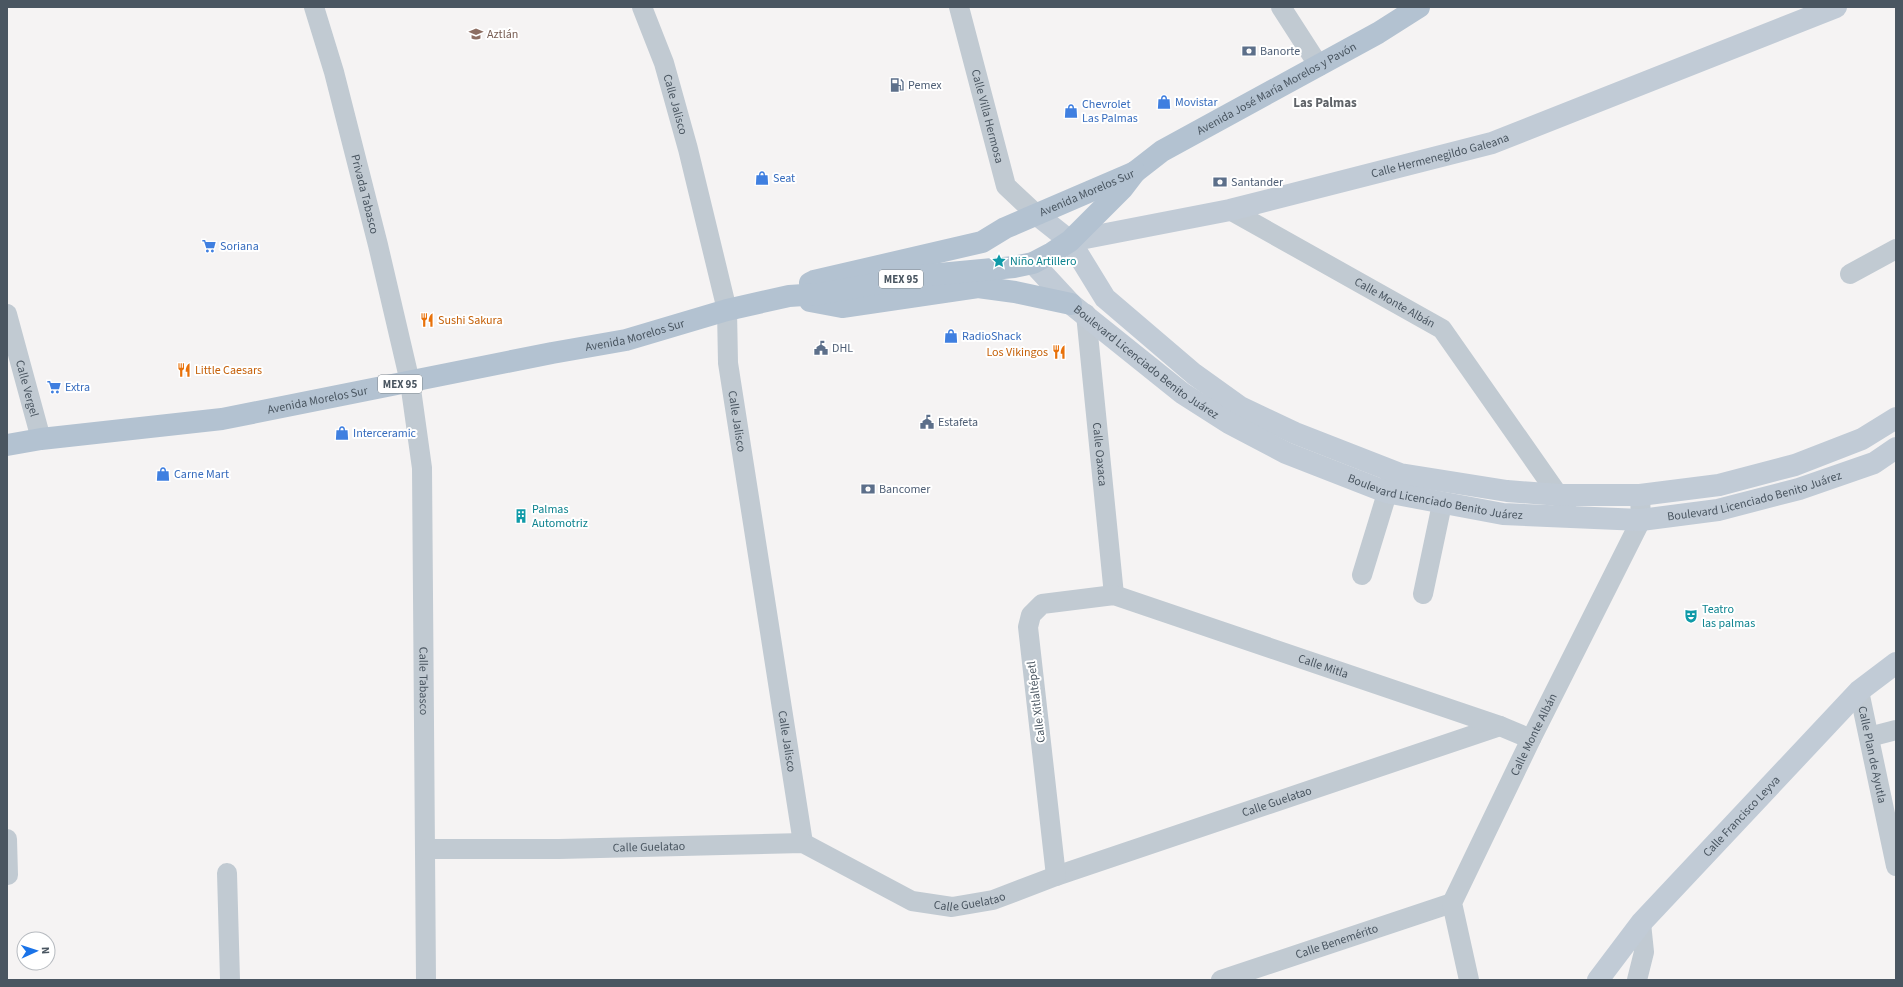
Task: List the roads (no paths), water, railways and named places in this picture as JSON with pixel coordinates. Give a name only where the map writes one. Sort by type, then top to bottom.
[{"type":"main road","name":"Avenida José María Morelos y Pavón","points":[[1135,172],[1162,151],[1378,34],[1419,7]]},
{"type":"main road","name":"Avenida Morelos Sur","points":[[789,296],[814,281],[982,242],[1005,228],[1135,172]]},
{"type":"main road","name":"Avenida Morelos Sur","points":[[7,444],[222,419],[552,353],[626,340],[727,310],[789,296],[819,294],[918,276],[1014,267],[1033,263],[1070,241],[1122,189],[1135,172]]},
{"type":"main road","points":[[789,296],[842,307],[978,287],[1016,292],[1079,309]]},
{"type":"street","name":"Privada Tabasco","points":[[314,7],[334,72],[378,245],[410,382]]},
{"type":"street","name":"Calle Jalisco","points":[[642,7],[666,70],[688,149],[727,310],[728,363],[803,843]]},
{"type":"street","name":"Calle Villa Hermosa","points":[[959,7],[1006,186],[1036,214]]},
{"type":"street","points":[[1281,7],[1319,66]]},
{"type":"street","name":"Calle Hermenegildo Galeana","points":[[1070,241],[1230,210],[1492,143],[1836,7]]},
{"type":"street","name":"Calle Monte Albán","points":[[1230,210],[1442,329],[1560,495],[1573,518]]},
{"type":"street","points":[[1036,214],[1070,241]]},
{"type":"street","name":"Boulevard Licenciado Benito Juárez","points":[[1070,241],[1104,298],[1211,387],[1240,407],[1295,434],[1394,472],[1507,491],[1560,495],[1640,495],[1719,485],[1795,465],[1862,439],[1896,418]]},
{"type":"street","points":[[1850,274],[1896,248]]},
{"type":"street","name":"Boulevard Licenciado Benito Juárez","points":[[1033,263],[1079,309],[1182,393],[1229,423],[1286,453],[1386,492],[1442,504],[1503,514],[1641,520],[1718,510],[1799,489],[1874,463],[1896,448]]},
{"type":"street","name":"Calle Oaxaca","points":[[1079,309],[1114,595]]},
{"type":"street","name":"Calle Vergel","points":[[7,314],[41,439]]},
{"type":"street","name":"Calle Tabasco","points":[[410,382],[422,468],[426,980]]},
{"type":"street","points":[[1362,575],[1386,492],[1394,472]]},
{"type":"street","name":"Calle Monte Albán","points":[[1452,903],[1531,739],[1641,520],[1640,495]]},
{"type":"street","points":[[1423,594],[1442,504]]},
{"type":"street","name":"Calle Mitla","points":[[1114,595],[1500,726],[1531,739]]},
{"type":"street","name":"Calle Xitlaltépetl","points":[[1056,876],[1028,626],[1031,615],[1042,604],[1114,595]]},
{"type":"street","name":"Calle Francisco Leyva","points":[[1598,980],[1641,922],[1859,691],[1896,663]]},
{"type":"street","name":"Calle Plan de Ayutla","points":[[1859,691],[1896,866]]},
{"type":"street","name":"Calle Guelatao","points":[[425,849],[559,849],[803,843],[912,901],[952,907],[993,900],[1056,876],[1500,726]]},
{"type":"street","points":[[1869,737],[1896,730]]},
{"type":"street","points":[[7,839],[8,875]]},
{"type":"street","points":[[226,873],[230,980]]},
{"type":"street","points":[[1452,903],[1469,980]]},
{"type":"street","name":"Calle Benemérito","points":[[1221,980],[1452,903]]},
{"type":"street","points":[[1637,980],[1644,952],[1641,922]]},
{"type":"place","name":"Aztlán","points":[[476,34]]},
{"type":"place","name":"Banorte","points":[[1249,51]]},
{"type":"place","name":"Pemex","points":[[897,85]]},
{"type":"place","name":"Movistar","points":[[1164,102]]},
{"type":"place","name":"Chevrolet Las Palmas","points":[[1071,111]]},
{"type":"place","name":"Seat","points":[[762,178]]},
{"type":"place","name":"Santander","points":[[1220,182]]},
{"type":"place","name":"Soriana","points":[[209,246]]},
{"type":"place","name":"Niño Artillero","points":[[999,261]]},
{"type":"place","name":"Sushi Sakura","points":[[427,320]]},
{"type":"place","name":"RadioShack","points":[[951,336]]},
{"type":"place","name":"DHL","points":[[821,348]]},
{"type":"place","name":"Los Vikingos","points":[[1059,352]]},
{"type":"place","name":"Little Caesars","points":[[184,370]]},
{"type":"place","name":"Extra","points":[[54,387]]},
{"type":"place","name":"Estafeta","points":[[927,422]]},
{"type":"place","name":"Interceramic","points":[[342,433]]},
{"type":"place","name":"Carne Mart","points":[[163,474]]},
{"type":"place","name":"Bancomer","points":[[868,489]]},
{"type":"place","name":"Palmas Automotriz","points":[[521,516]]},
{"type":"place","name":"Teatro las palmas","points":[[1691,616]]},
{"type":"district","name":"Las Palmas","points":[[1325,102]]}]
